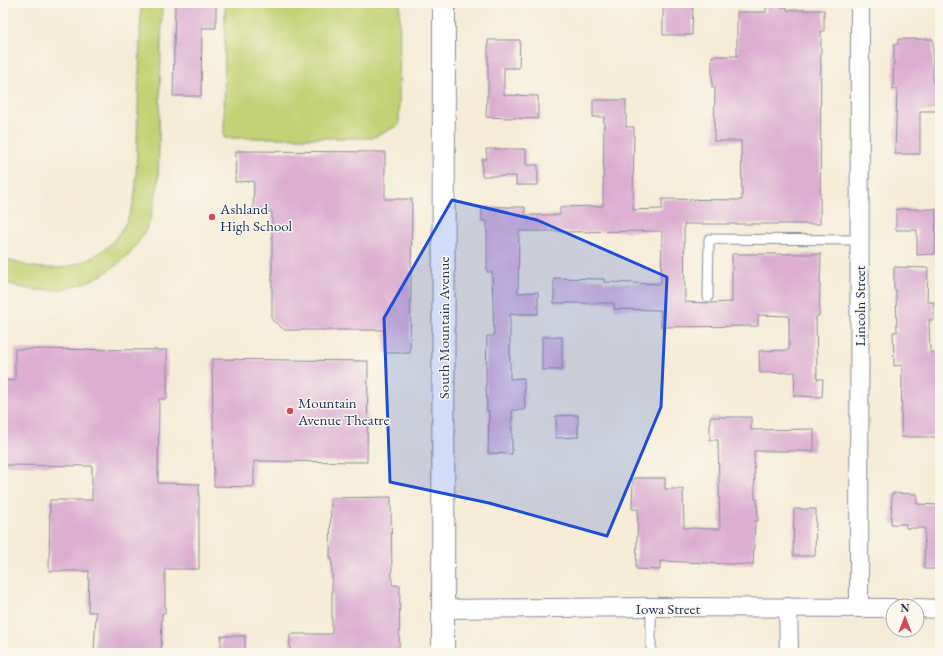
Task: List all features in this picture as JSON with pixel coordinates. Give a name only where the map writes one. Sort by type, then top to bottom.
[{"type":"street","name":"South Mountain Avenue","points":[[442,653],[444,3]]},
{"type":"street","name":"Lincoln Street","points":[[859,608],[860,3]]},
{"type":"street","points":[[788,608],[789,653]]},
{"type":"street","name":"Iowa Street","points":[[443,609],[885,608]]},
{"type":"street","points":[[925,608],[940,609]]},
{"type":"lane","points":[[708,297],[709,239],[859,240]]},
{"type":"lane","points":[[651,608],[651,653]]},
{"type":"highlighted area","points":[[452,200],[537,220],[667,277],[661,407],[607,536],[489,503],[390,482],[384,318]]},
{"type":"green space","points":[[141,3],[162,3],[158,183],[156,197],[145,232],[129,253],[114,267],[98,277],[80,285],[60,289],[41,290],[22,288],[3,281],[3,257],[21,264],[40,268],[59,268],[77,264],[94,257],[108,246],[121,231],[130,213],[136,183]]},
{"type":"green space","points":[[225,3],[400,3],[399,125],[372,138],[224,138]]},
{"type":"building","points":[[175,3],[216,3],[216,28],[202,28],[201,96],[173,96]]},
{"type":"building","points":[[663,3],[693,3],[692,35],[663,35]]},
{"type":"building","points":[[766,7],[787,7],[787,10],[824,10],[824,31],[821,31],[820,224],[684,224],[685,302],[732,302],[732,254],[821,254],[819,316],[816,316],[817,379],[823,379],[822,397],[794,396],[795,372],[760,373],[759,351],[789,350],[789,316],[758,315],[758,326],[661,327],[661,310],[614,309],[614,303],[554,303],[554,278],[604,279],[604,282],[661,284],[662,231],[519,231],[518,293],[538,292],[538,314],[510,314],[510,379],[524,378],[525,410],[512,410],[512,454],[488,453],[489,411],[487,411],[486,379],[487,336],[494,336],[492,272],[487,272],[487,221],[482,221],[482,207],[525,207],[525,215],[560,215],[560,207],[603,206],[604,117],[593,117],[593,100],[626,100],[626,127],[634,127],[633,210],[662,209],[662,199],[742,200],[741,141],[714,141],[715,87],[712,87],[712,56],[737,56],[737,12],[766,12]]},
{"type":"building","points":[[898,39],[933,39],[933,83],[937,83],[938,87],[940,87],[940,111],[920,111],[920,154],[895,154],[897,89],[893,89],[894,44],[898,44]]},
{"type":"building","points":[[488,40],[520,40],[519,68],[504,68],[504,95],[538,96],[538,119],[486,117],[488,95]]},
{"type":"building","points":[[486,149],[526,149],[526,165],[538,165],[538,185],[516,185],[516,176],[482,176],[482,159],[487,159]]},
{"type":"building","points":[[236,151],[385,152],[385,199],[412,199],[410,353],[385,353],[384,330],[285,330],[272,320],[272,212],[253,212],[254,181],[235,182]]},
{"type":"building","points":[[896,209],[936,209],[935,254],[917,255],[917,230],[896,230]]},
{"type":"building","points":[[894,267],[928,268],[927,302],[934,302],[934,320],[929,320],[930,353],[940,352],[940,437],[901,437],[902,365],[894,366],[893,332],[897,332]]},
{"type":"building","points":[[542,337],[562,337],[562,370],[542,370]]},
{"type":"building","points":[[15,349],[167,350],[167,399],[159,399],[158,483],[199,484],[199,569],[165,569],[165,613],[162,613],[161,653],[94,653],[96,612],[88,612],[89,571],[49,571],[50,500],[92,500],[92,466],[3,465],[3,381],[15,380]]},
{"type":"building","name":"Mountain Avenue Theatre","points":[[212,359],[368,361],[367,462],[254,461],[254,487],[214,486]]},
{"type":"building","points":[[578,415],[578,437],[556,438],[556,416]]},
{"type":"building","points":[[710,417],[751,417],[751,430],[814,429],[814,451],[754,451],[755,499],[757,499],[758,521],[755,521],[753,565],[660,561],[660,570],[636,569],[638,509],[632,509],[633,478],[665,478],[665,489],[683,489],[684,528],[720,529],[718,440],[710,440]]},
{"type":"building","points":[[892,493],[917,494],[917,504],[940,505],[940,569],[924,569],[925,528],[906,528],[906,524],[891,524]]},
{"type":"building","points":[[391,497],[392,585],[400,585],[399,653],[290,653],[290,634],[332,634],[332,558],[330,558],[331,498]]},
{"type":"building","points":[[794,509],[816,509],[815,556],[793,556]]},
{"type":"building","points":[[221,636],[245,636],[245,653],[221,653]]},
{"type":"place","name":"Ashland High School","points":[[212,217]]},
{"type":"place","name":"Mountain Avenue Theatre","points":[[290,411]]}]
